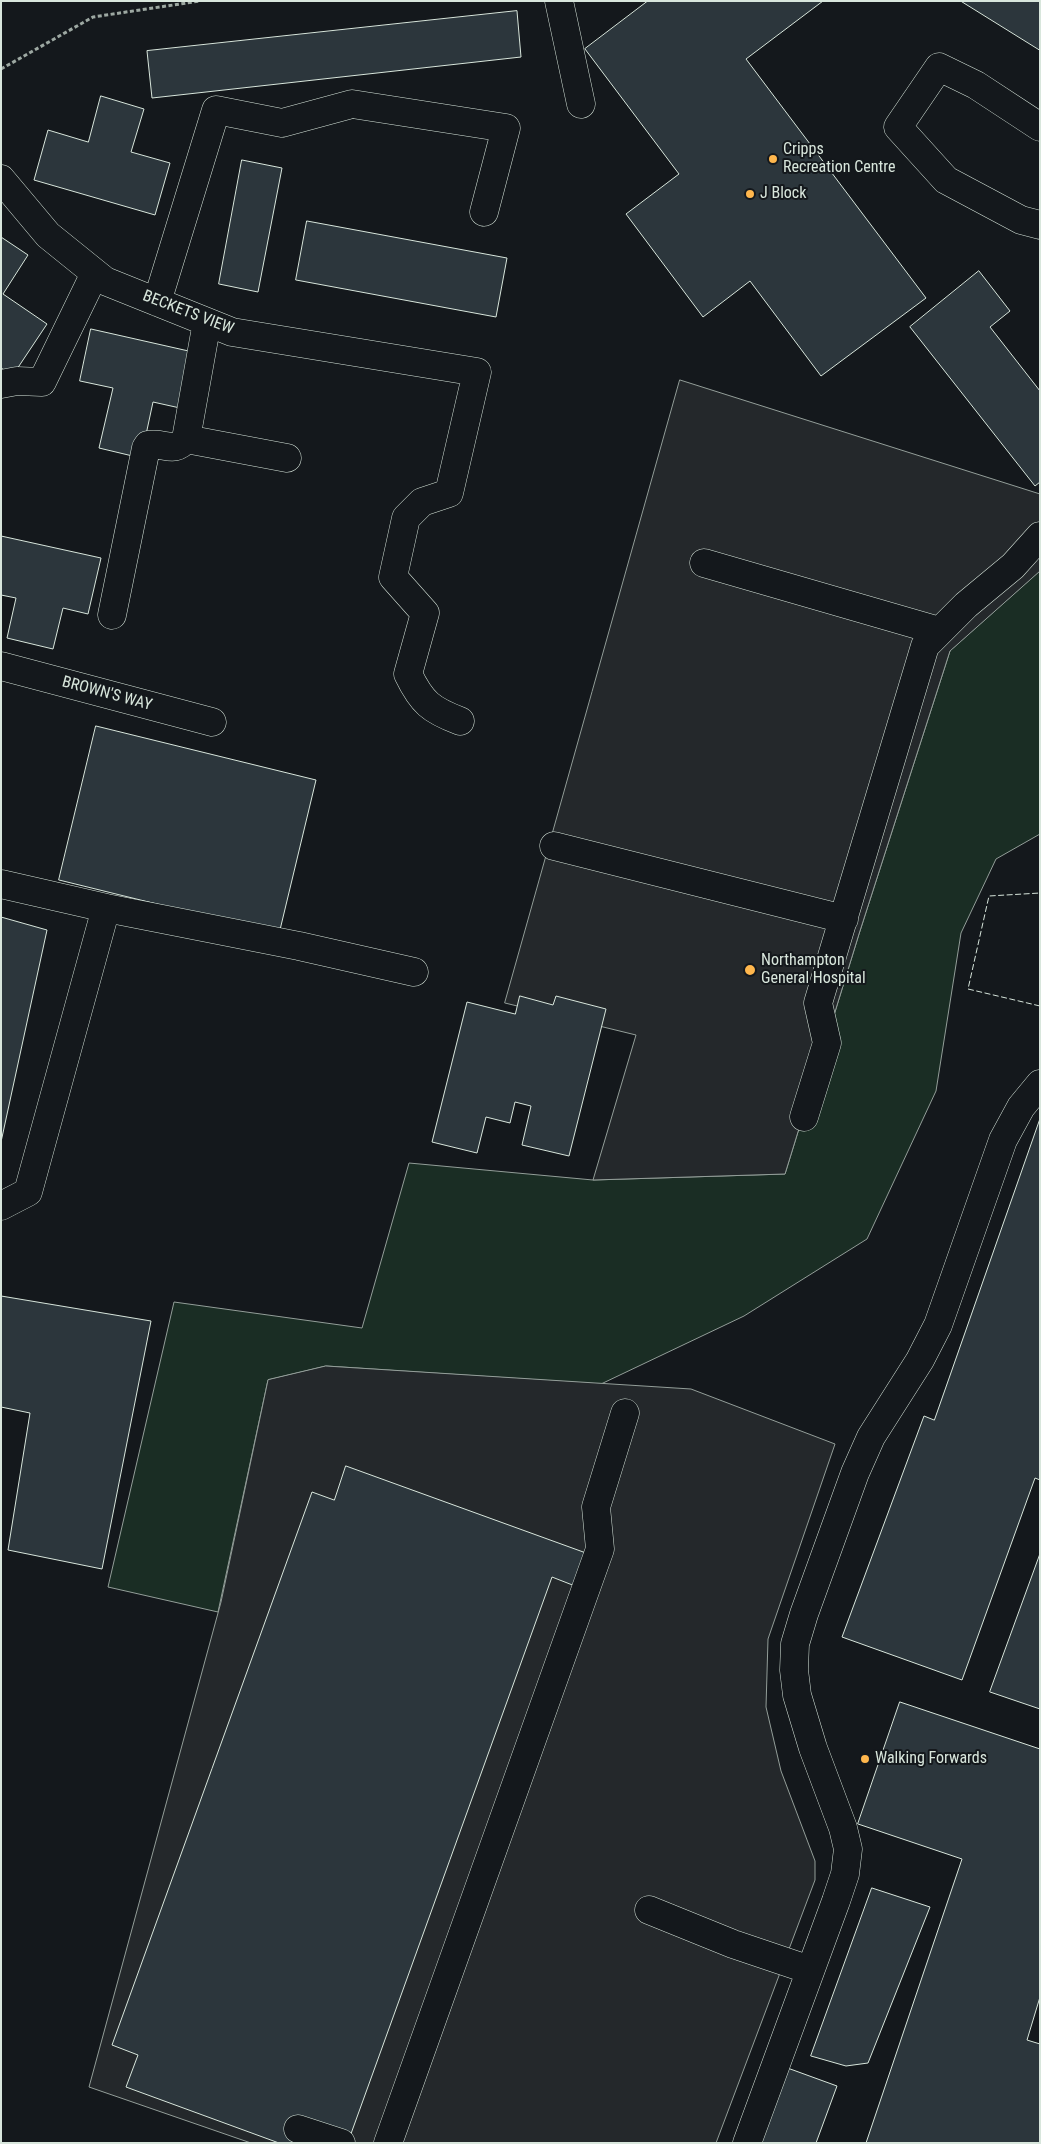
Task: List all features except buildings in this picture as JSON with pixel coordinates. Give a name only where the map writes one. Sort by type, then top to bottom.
[{"type":"street","points":[[559,1],[581,104]]},
{"type":"street","points":[[1040,128],[976,85],[939,66],[898,127],[946,180],[1021,220],[1040,225]]},
{"type":"street","points":[[157,302],[216,110],[282,123],[352,104],[506,128],[484,212]]},
{"type":"street","name":"BECKETS VIEW","points":[[1,179],[48,235],[95,273],[105,280],[157,302],[232,332],[477,372],[449,493],[422,502],[406,518],[393,577],[425,613],[408,674],[417,693],[438,713],[460,721]]},
{"type":"street","points":[[1,384],[17,381],[42,382],[95,273]]},
{"type":"street","points":[[112,615],[146,448],[148,444],[173,447],[181,445],[186,439],[207,322]]},
{"type":"street","points":[[186,439],[287,458]]},
{"type":"street","points":[[804,1117],[827,1043],[818,1003],[925,646],[966,605],[1013,566],[1040,536]]},
{"type":"street","points":[[704,563],[940,631]]},
{"type":"street","name":"BROWN'S WAY","points":[[1,666],[212,722]]},
{"type":"street","points":[[554,846],[844,919]]},
{"type":"street","points":[[1,884],[106,908],[299,946],[414,972]]},
{"type":"street","points":[[1,1206],[28,1192],[106,908]]},
{"type":"street","points":[[747,2143],[845,1874],[848,1849],[843,1828],[812,1748],[797,1695],[794,1670],[795,1644],[855,1473],[871,1437],[920,1360],[938,1326],[1003,1140],[1021,1107],[1040,1084]]},
{"type":"street","points":[[388,2143],[600,1549],[596,1507],[624,1413]]},
{"type":"street","points":[[649,1910],[732,1944],[810,1970]]},
{"type":"street","points":[[298,2129],[340,2143]]},
{"type":"path","points":[[1,68],[93,17],[200,1]]},
{"type":"green space","points":[[1040,571],[1040,834],[996,859],[961,933],[936,1091],[867,1239],[744,1316],[601,1384],[326,1366],[268,1380],[218,1612],[108,1587],[174,1302],[362,1328],[409,1163],[593,1180],[785,1174],[859,934],[950,651]]},
{"type":"shaded area","points":[[680,380],[1040,494],[1040,571],[950,651],[859,934],[785,1174],[593,1180],[636,1035],[505,1003]]},
{"type":"shaded area","points":[[326,1366],[691,1389],[835,1444],[768,1639],[766,1707],[781,1771],[815,1861],[815,1880],[716,2143],[251,2143],[89,2087],[221,1602],[268,1380]]},
{"type":"fence","points":[[1040,893],[989,896],[968,989],[1040,1006]]},
{"type":"place","name":"Cripps Recreation Centre","points":[[773,159]]},
{"type":"place","name":"J Block","points":[[750,194]]},
{"type":"place","name":"Northampton General Hospital","points":[[750,970]]},
{"type":"place","name":"Walking Forwards","points":[[865,1759]]}]
